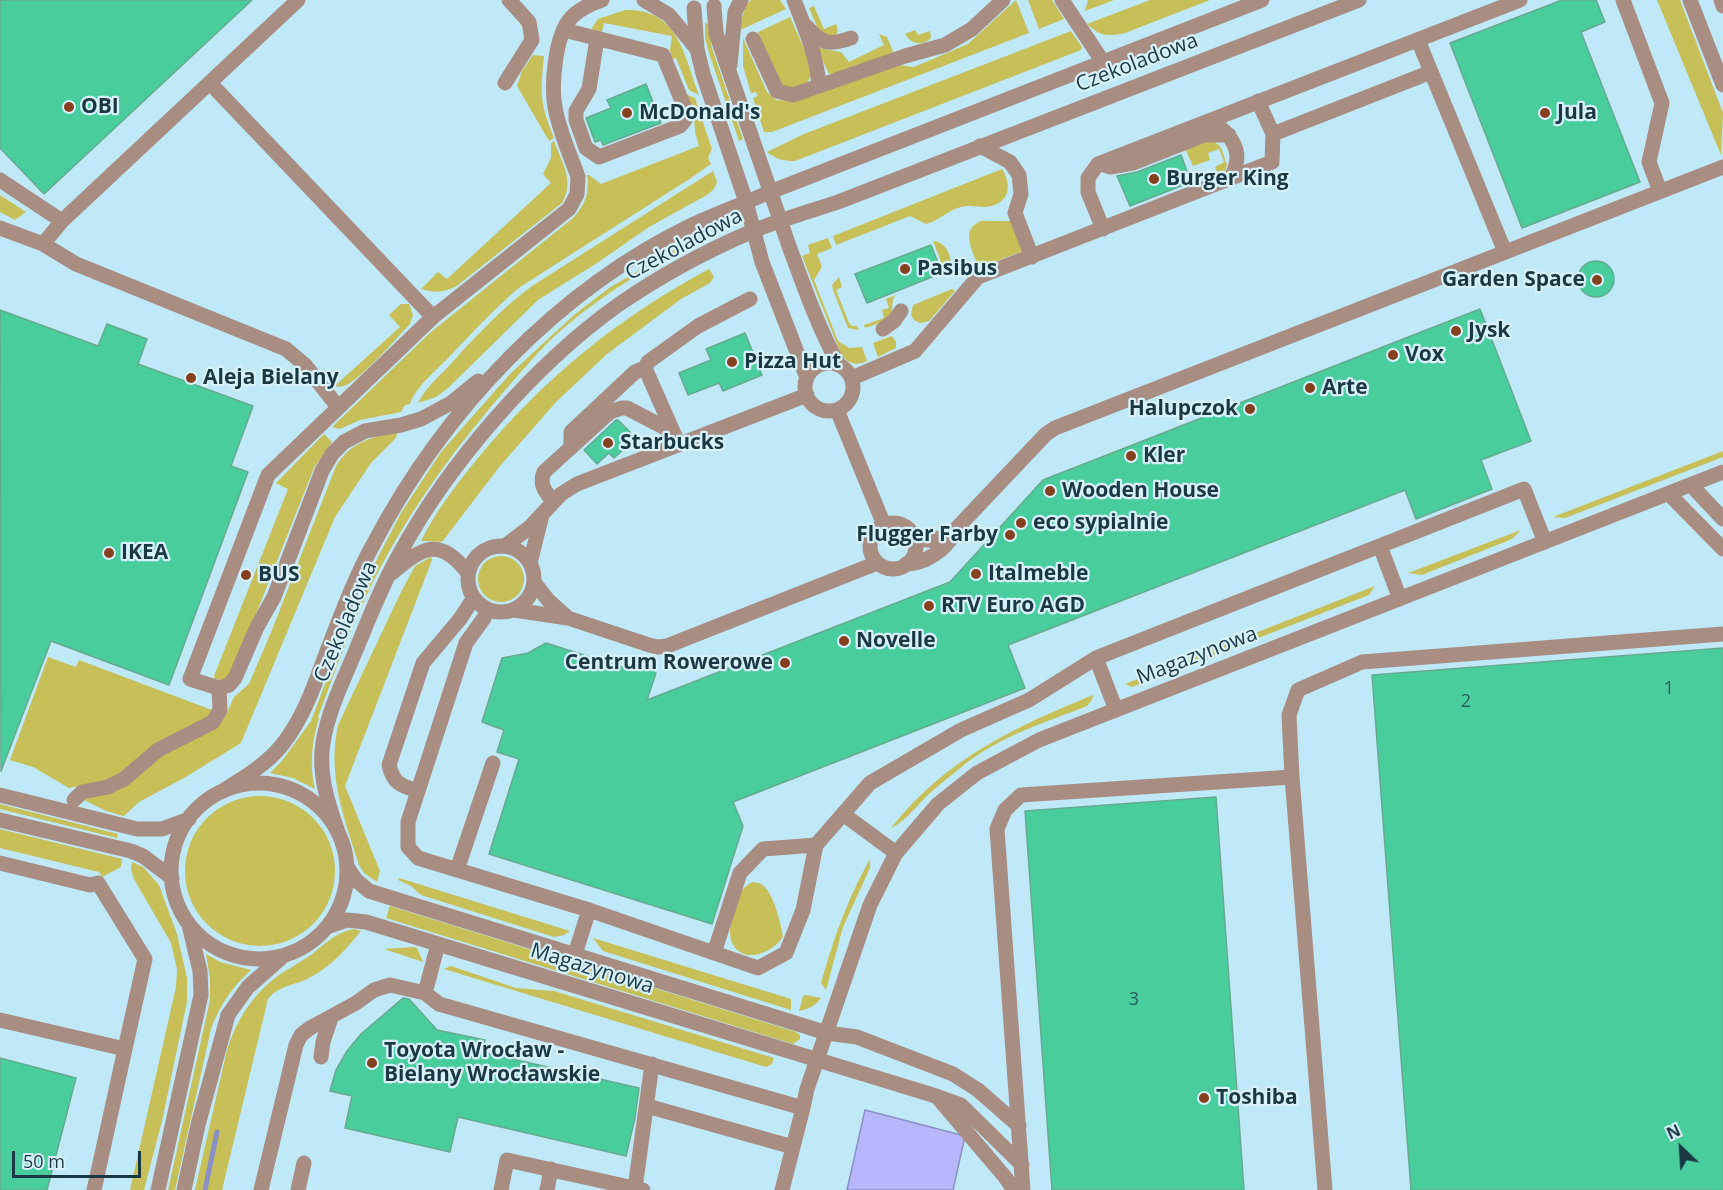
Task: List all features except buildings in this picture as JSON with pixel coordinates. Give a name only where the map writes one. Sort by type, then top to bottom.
[{"type":"street","points":[[44,244],[62,221],[298,0]]},
{"type":"street","points":[[505,83],[532,40],[529,22],[509,0]]},
{"type":"street","points":[[494,374],[474,383],[451,403],[426,416],[400,425],[365,431],[344,442],[332,454],[322,471],[274,597],[257,627],[235,678],[229,685],[219,688],[190,679],[268,475],[433,317],[569,209],[575,201],[579,186],[578,177],[555,110],[554,74],[558,46],[569,20],[578,12],[602,0]]},
{"type":"street","points":[[644,0],[669,15],[697,49]]},
{"type":"street","points":[[730,74],[735,12],[741,0]]},
{"type":"street","points":[[794,0],[818,71],[819,86]]},
{"type":"street","points":[[753,39],[777,91],[793,95],[905,56],[945,45],[962,37],[1003,0]]},
{"type":"street","points":[[1062,0],[1103,62]]},
{"type":"street","points":[[1074,19],[1078,0]]},
{"type":"street","name":"Czekoladowa","points":[[221,792],[268,759],[295,727],[307,707],[345,605],[378,535],[407,484],[430,450],[454,418],[494,374],[551,321],[605,277],[694,225],[746,202],[1262,0]]},
{"type":"street","name":"Czekoladowa","points":[[338,832],[324,785],[323,742],[339,689],[387,577],[400,552],[447,481],[482,436],[539,370],[589,327],[646,287],[754,230],[838,202],[1359,0]]},
{"type":"street","points":[[1103,229],[1088,192],[1088,178],[1098,164],[1520,0]]},
{"type":"street","points":[[1623,0],[1662,103],[1650,162],[1660,191]]},
{"type":"street","points":[[1690,0],[1723,85]]},
{"type":"street","points":[[1721,0],[1723,6]]},
{"type":"street","points":[[716,3],[716,33],[770,192],[830,349],[839,364],[848,371],[852,378],[854,388],[850,399],[837,410],[820,409],[811,402],[807,395],[807,378],[762,262],[746,202],[704,75],[697,49],[690,4],[701,9],[716,3]]},
{"type":"street","points":[[804,24],[817,38],[829,43],[851,38]]},
{"type":"street","points":[[564,30],[663,55],[686,111],[685,120],[680,126],[599,158],[586,148],[576,120],[576,111],[589,89],[597,39]]},
{"type":"street","points":[[1418,40],[1505,252]]},
{"type":"street","points":[[1273,134],[1431,72]]},
{"type":"street","points":[[210,82],[433,317]]},
{"type":"street","points":[[852,378],[915,351],[978,277],[1272,162],[1273,134],[1258,101]]},
{"type":"street","points":[[1201,123],[1220,128],[1229,135],[1238,159],[1237,167],[1230,179]]},
{"type":"street","points":[[1098,164],[1110,167],[1133,163],[1204,135],[1229,135]]},
{"type":"street","points":[[980,146],[1010,162],[1019,175],[1021,194],[1015,213],[1032,257]]},
{"type":"street","points":[[914,537],[915,552],[901,567],[890,569],[877,562],[870,553],[870,540],[877,530],[891,523],[902,525],[914,537],[930,542],[956,529],[1046,434],[1055,428],[1723,167]]},
{"type":"street","points":[[0,180],[62,221]]},
{"type":"street","points":[[0,228],[44,244],[76,264],[286,348],[305,365],[338,407]]},
{"type":"street","points":[[571,448],[571,432],[635,372],[645,368],[648,362],[698,326],[750,299]]},
{"type":"street","points":[[883,329],[894,321],[901,311]]},
{"type":"street","points":[[807,378],[810,372],[820,364],[839,364]]},
{"type":"street","points":[[645,368],[676,438]]},
{"type":"street","points":[[505,546],[542,515],[553,501],[577,484],[676,438],[807,395]]},
{"type":"street","points":[[553,501],[543,487],[544,472],[610,412],[622,408],[633,410],[676,438]]},
{"type":"street","points":[[837,410],[884,525]]},
{"type":"street","name":"Magazynowa","points":[[327,927],[346,920],[366,922],[817,1060],[870,905],[896,853],[938,804],[977,773],[1039,740],[1723,472]]},
{"type":"street","points":[[1691,485],[1723,519]]},
{"type":"street","points":[[487,610],[466,644],[408,822],[408,847],[418,858],[589,910],[758,968],[786,953],[804,910],[816,845],[870,783],[961,730],[1029,700],[1096,658],[1524,489],[1545,542]]},
{"type":"street","points":[[1669,494],[1723,549]]},
{"type":"street","points":[[542,515],[530,562],[534,582],[548,600],[568,618]]},
{"type":"street","points":[[906,564],[915,564],[936,554],[950,541],[956,529]]},
{"type":"street","points":[[530,562],[519,551],[505,546],[495,546],[477,555],[471,563],[467,582],[473,599],[487,610],[496,613],[520,607],[530,596],[534,582]]},
{"type":"street","points":[[1380,546],[1400,599]]},
{"type":"street","points":[[387,577],[413,555],[428,549],[450,555],[468,573]]},
{"type":"street","points":[[514,610],[568,618],[650,645],[667,646],[877,562]]},
{"type":"street","points":[[418,791],[401,786],[392,775],[389,765],[423,663],[460,619],[473,599]]},
{"type":"street","points":[[1325,1190],[1292,777],[1289,715],[1298,690],[1362,662],[1723,634]]},
{"type":"street","points":[[1096,658],[1116,710]]},
{"type":"street","points":[[74,800],[82,792],[108,787],[124,779],[158,750],[213,722],[220,710],[219,688]]},
{"type":"street","points":[[457,870],[493,763]]},
{"type":"street","points":[[1023,1190],[998,829],[1005,810],[1021,795],[1292,777]]},
{"type":"street","points":[[261,784],[288,788],[306,797],[322,810],[338,832],[347,867],[343,899],[327,927],[307,945],[283,956],[265,959],[230,954],[200,936],[180,909],[172,878],[173,853],[189,819],[209,799],[221,792],[241,786],[261,784]]},
{"type":"street","points":[[0,795],[137,829],[162,829],[189,819]]},
{"type":"street","points":[[843,814],[896,853]]},
{"type":"street","points":[[0,820],[135,852],[161,868],[172,878]]},
{"type":"street","points":[[714,953],[740,873],[763,849],[816,845]]},
{"type":"street","points":[[0,863],[90,885],[98,883],[145,959],[94,1190]]},
{"type":"street","name":"Magazynowa","points":[[347,867],[356,880],[369,891],[827,1033]]},
{"type":"street","points":[[575,954],[589,910]]},
{"type":"street","points":[[158,1190],[201,994],[200,971],[188,922]]},
{"type":"street","points":[[425,993],[438,944]]},
{"type":"street","points":[[184,1190],[228,1015],[248,987],[283,956]]},
{"type":"street","points":[[261,1190],[296,1045],[301,1035],[374,990],[390,985],[425,993],[439,1004],[803,1108]]},
{"type":"street","points":[[321,1058],[323,1042],[331,1018]]},
{"type":"street","points":[[0,1020],[125,1049]]},
{"type":"street","points":[[827,1033],[857,1037],[953,1074],[978,1090],[1019,1126]]},
{"type":"street","points":[[782,1190],[817,1060],[960,1105],[1022,1165]]},
{"type":"street","points":[[501,1190],[507,1160],[639,1189],[652,1064]]},
{"type":"street","points":[[936,1096],[1014,1190]]},
{"type":"street","points":[[647,1106],[793,1147]]},
{"type":"street","points":[[298,1190],[304,1163]]},
{"type":"street","points":[[547,1190],[551,1169]]},
{"type":"shaded area","points":[[751,0],[780,0],[786,9],[738,31],[746,5]]},
{"type":"shaded area","points":[[1016,0],[1029,33],[772,132],[764,132],[753,98],[758,96],[756,92],[751,93],[743,66],[743,38],[767,92],[776,100],[792,101],[898,65],[914,67],[968,44]]},
{"type":"shaded area","points":[[1028,0],[1052,0],[1064,19],[1039,29]]},
{"type":"shaded area","points":[[1088,0],[1114,0],[1085,11]]},
{"type":"shaded area","points":[[1150,0],[1210,0],[1125,33],[1109,35],[1100,33],[1087,24]]},
{"type":"shaded area","points":[[1657,0],[1680,0],[1723,113],[1721,155]]},
{"type":"shaded area","points":[[814,6],[824,29],[836,24],[838,31],[836,35],[826,36],[818,29],[809,8]]},
{"type":"shaded area","points":[[625,10],[643,11],[668,25],[683,50],[699,95],[689,90],[676,58],[672,59],[670,50],[672,36],[604,23],[601,36],[594,33],[592,28],[598,19]]},
{"type":"shaded area","points":[[790,17],[806,53],[812,75],[807,83],[787,88],[782,85],[758,32]]},
{"type":"shaded area","points":[[705,23],[708,24],[712,48],[743,139],[739,141],[709,53],[705,38]]},
{"type":"shaded area","points":[[915,30],[918,35],[930,31],[931,38],[924,43],[913,42],[905,34]]},
{"type":"shaded area","points":[[1071,31],[1082,47],[1081,50],[795,161],[780,159],[767,152],[804,134]]},
{"type":"shaded area","points":[[879,34],[887,37],[893,51],[890,56],[837,73],[829,74],[816,46],[841,52],[849,62],[884,45]]},
{"type":"shaded area","points":[[533,55],[544,56],[542,98],[554,138],[549,141],[517,86],[522,71]]},
{"type":"shaded area","points":[[685,94],[695,98],[712,149],[708,158],[711,164],[520,287],[427,379],[410,404],[405,405],[401,412],[360,420],[340,429],[332,427],[431,332],[573,218],[586,198],[587,175],[601,184],[699,146],[694,117]]},
{"type":"shaded area","points":[[1204,139],[1215,142],[1222,150],[1227,165],[1225,171],[1218,174],[1215,167],[1224,162],[1219,149],[1208,153],[1210,160],[1193,166],[1184,146]]},
{"type":"shaded area","points":[[554,141],[566,172],[566,195],[562,203],[458,285],[440,292],[421,289],[438,272],[447,279],[551,183],[543,174],[551,158],[551,143]]},
{"type":"shaded area","points":[[1002,169],[1007,182],[1007,194],[1004,199],[993,206],[961,207],[926,224],[910,216],[836,245],[833,236]]},
{"type":"shaded area","points":[[713,171],[717,182],[714,189],[707,195],[649,227],[538,300],[448,388],[436,397],[418,403],[424,393],[478,335],[532,286]]},
{"type":"shaded area","points":[[0,195],[26,212],[15,220],[0,212]]},
{"type":"shaded area","points":[[981,221],[1012,221],[1023,251],[971,271],[977,263],[970,245],[969,234],[975,224]]},
{"type":"shaded area","points":[[694,238],[696,242],[613,291],[557,334],[524,368],[463,441],[397,537],[355,621],[318,717],[312,754],[315,789],[293,778],[270,773],[282,761],[311,721],[347,626],[376,561],[401,513],[441,452],[510,374],[574,315],[609,288]]},
{"type":"shaded area","points":[[828,238],[832,248],[817,254],[822,267],[814,280],[838,341],[849,348],[862,347],[867,361],[863,363],[849,362],[841,354],[802,256],[810,253],[808,245]]},
{"type":"shaded area","points":[[933,241],[942,244],[948,251],[951,261],[950,270],[945,272]]},
{"type":"shaded area","points":[[709,269],[714,277],[710,283],[681,299],[607,354],[556,402],[500,466],[442,542],[421,541],[454,488],[478,458],[503,429],[556,376],[613,329]]},
{"type":"shaded area","points":[[839,277],[842,287],[836,290],[849,323],[857,326],[859,330],[848,328],[833,290],[832,285]]},
{"type":"shaded area","points":[[952,289],[955,291],[929,321],[920,323],[914,320],[911,315],[913,305]]},
{"type":"shaded area","points":[[896,295],[889,316],[880,323],[865,328],[864,325],[884,318],[882,310],[889,308],[886,299]]},
{"type":"shaded area","points":[[401,304],[409,304],[413,315],[410,324],[397,339],[350,383],[339,387],[329,382],[327,376],[330,375],[338,383],[400,327],[389,315]]},
{"type":"shaded area","points":[[892,336],[896,342],[896,348],[878,357],[873,343]]},
{"type":"shaded area","points":[[397,433],[396,438],[371,463],[335,517],[241,743],[139,802],[124,816],[106,811],[82,799],[122,788],[152,761],[218,726],[234,697],[249,684],[336,466],[348,451],[362,442]]},
{"type":"shaded area","points":[[324,434],[332,442],[314,468],[231,677],[226,681],[215,679],[214,676],[288,489],[276,483]]},
{"type":"shaded area","points":[[1723,451],[1723,457],[1565,518],[1553,517]]},
{"type":"shaded area","points":[[1521,530],[1512,539],[1422,575],[1408,573]]},
{"type":"shaded area","points":[[501,556],[517,563],[524,579],[517,595],[501,602],[485,595],[478,579],[485,563]]},
{"type":"shaded area","points":[[431,557],[432,560],[345,786],[380,871],[377,882],[364,873],[359,865],[343,813],[335,762],[338,725],[415,566]]},
{"type":"shaded area","points":[[1375,586],[1369,595],[1132,687],[1125,684]]},
{"type":"shaded area","points":[[48,657],[76,667],[79,660],[212,710],[209,717],[155,745],[117,776],[69,788],[33,767],[10,760]]},
{"type":"shaded area","points":[[1093,695],[1087,706],[1024,731],[979,754],[938,786],[907,817],[891,828],[935,782],[958,764],[1009,733]]},
{"type":"shaded area","points":[[260,796],[289,802],[313,818],[329,842],[335,871],[329,900],[313,924],[289,940],[260,946],[231,940],[207,924],[191,900],[185,871],[191,842],[207,818],[231,802]]},
{"type":"shaded area","points":[[0,804],[118,834],[117,838],[0,809]]},
{"type":"shaded area","points":[[0,829],[122,859],[121,867],[102,877],[99,872],[0,848]]},
{"type":"shaded area","points":[[870,859],[870,868],[843,927],[826,990],[821,983],[831,950],[848,904]]},
{"type":"shaded area","points":[[132,862],[143,867],[159,885],[177,934],[187,978],[187,1002],[162,1121],[144,1190],[130,1190],[176,987],[177,969],[171,943],[134,879],[131,869]]},
{"type":"shaded area","points":[[399,878],[570,931],[554,937],[421,895],[411,886],[398,880]]},
{"type":"shaded area","points":[[752,882],[761,884],[769,893],[776,908],[783,937],[772,948],[756,955],[741,953],[735,948],[730,932],[739,896],[742,890]]},
{"type":"shaded area","points":[[390,906],[796,1032],[800,1035],[800,1039],[793,1044],[386,918]]},
{"type":"shaded area","points":[[354,929],[361,931],[331,963],[317,974],[276,991],[268,999],[222,1190],[195,1190],[227,1050],[247,1008],[261,990],[279,975],[336,936]]},
{"type":"shaded area","points":[[593,938],[791,999],[791,1010],[603,951]]},
{"type":"shaded area","points":[[417,948],[423,962],[384,949]]},
{"type":"shaded area","points":[[206,954],[220,962],[251,970],[227,997],[211,1029],[175,1190],[168,1190],[210,1000],[210,978]]},
{"type":"shaded area","points":[[451,966],[516,988],[554,991],[774,1058],[772,1064],[766,1067],[444,969]]},
{"type":"shaded area","points":[[803,996],[821,998],[812,1007],[799,1011]]},
{"type":"water","points":[[865,1110],[965,1136],[953,1190],[847,1190]]},
{"type":"waterway","points":[[205,1190],[217,1132]]},
{"type":"place","name":"OBI","points":[[69,107]]},
{"type":"place","name":"McDonald's","points":[[627,113]]},
{"type":"place","name":"Jula","points":[[1545,113]]},
{"type":"place","name":"Burger King","points":[[1154,179]]},
{"type":"place","name":"Pasibus","points":[[905,269]]},
{"type":"place","name":"Garden Space","points":[[1597,280]]},
{"type":"place","name":"Jysk","points":[[1456,331]]},
{"type":"place","name":"Vox","points":[[1393,355]]},
{"type":"place","name":"Pizza Hut","points":[[732,362]]},
{"type":"place","name":"Aleja Bielany","points":[[191,378]]},
{"type":"place","name":"Arte","points":[[1310,388]]},
{"type":"place","name":"Halupczok","points":[[1250,409]]},
{"type":"place","name":"Starbucks","points":[[608,443]]},
{"type":"place","name":"Kler","points":[[1131,456]]},
{"type":"place","name":"Wooden House","points":[[1050,491]]},
{"type":"place","name":"eco sypialnie","points":[[1021,523]]},
{"type":"place","name":"Flugger Farby","points":[[1010,535]]},
{"type":"place","name":"IKEA","points":[[109,553]]},
{"type":"place","name":"Italmeble","points":[[976,574]]},
{"type":"place","name":"BUS","points":[[246,575]]},
{"type":"place","name":"RTV Euro AGD","points":[[929,606]]},
{"type":"place","name":"Novelle","points":[[844,641]]},
{"type":"place","name":"Centrum Rowerowe","points":[[785,663]]},
{"type":"place","name":"Toyota Wrocław - Bielany Wrocławskie","points":[[372,1063]]},
{"type":"place","name":"Toshiba","points":[[1204,1098]]}]
